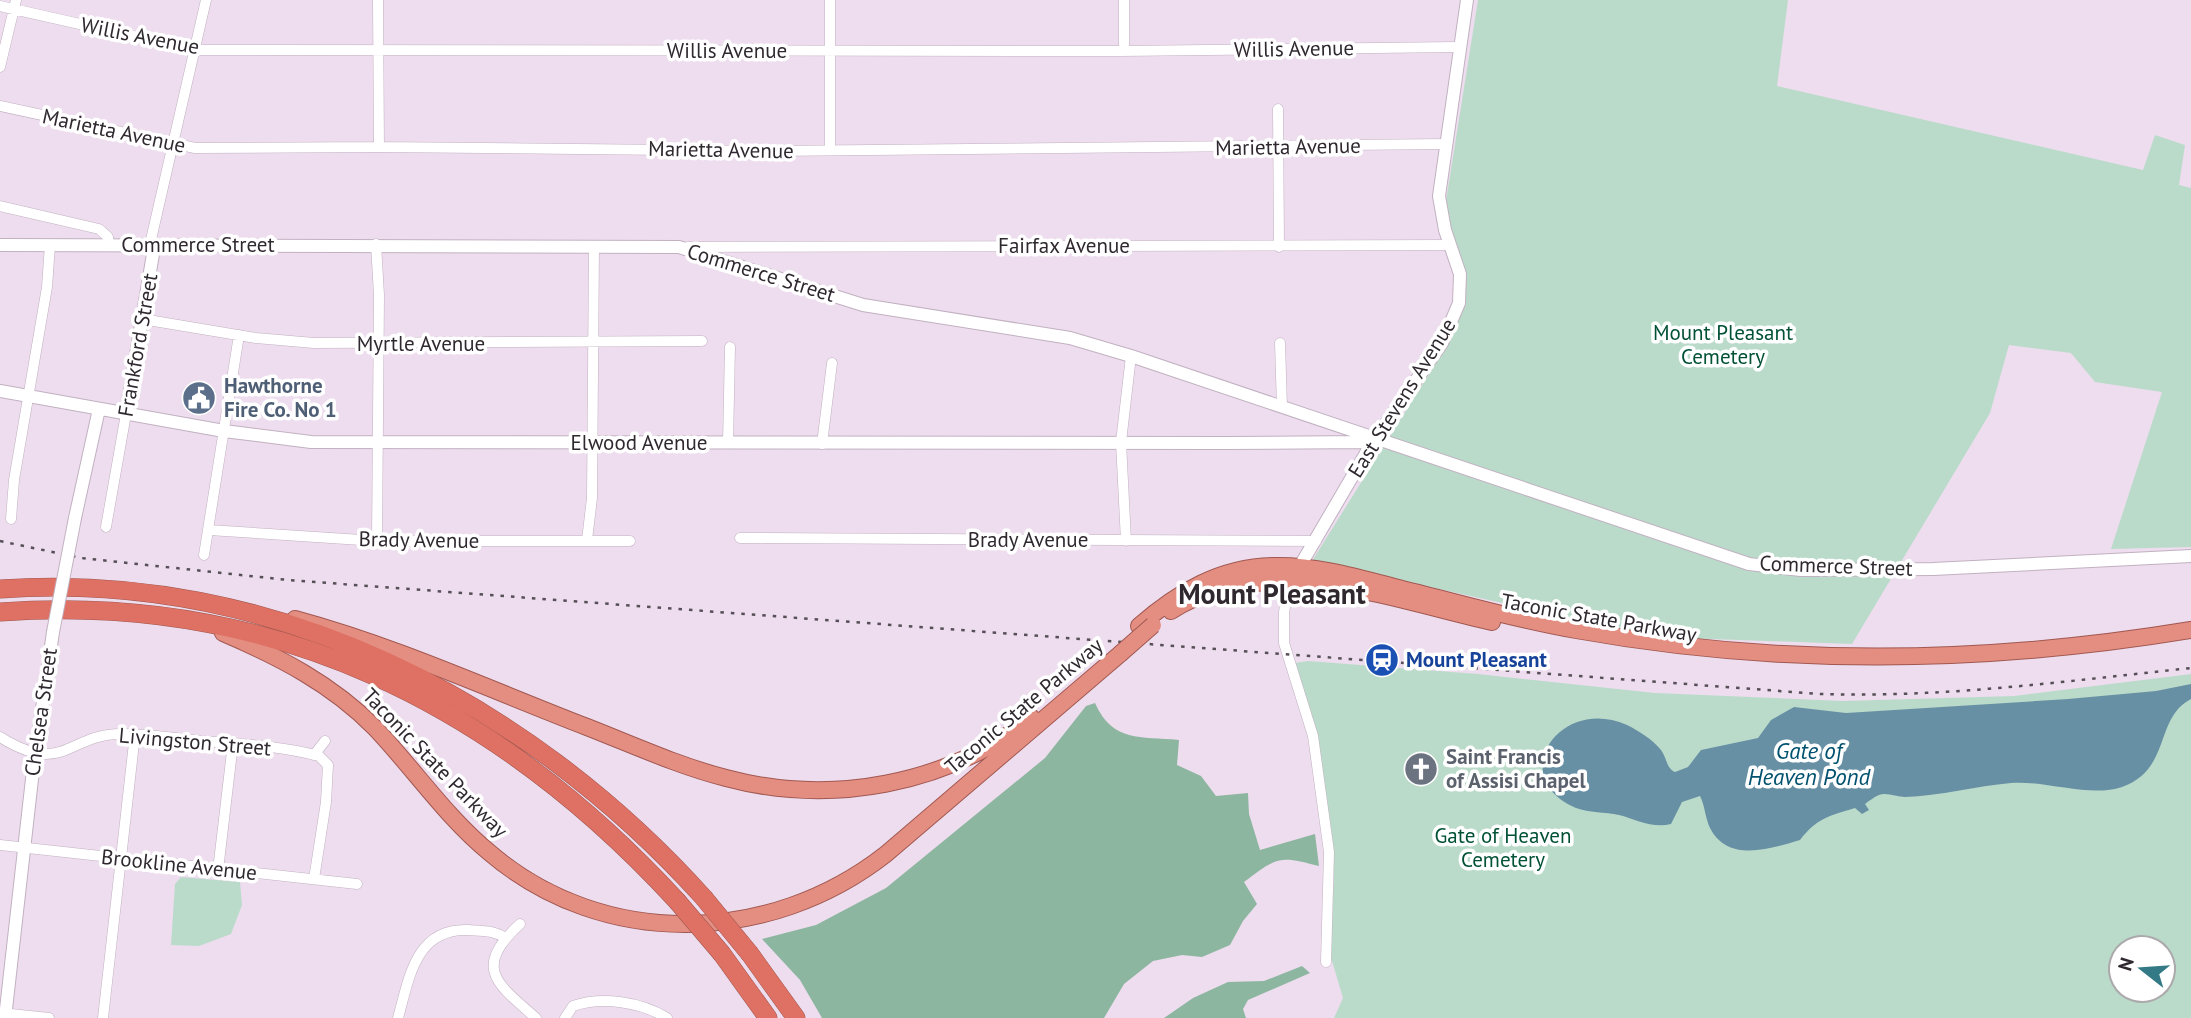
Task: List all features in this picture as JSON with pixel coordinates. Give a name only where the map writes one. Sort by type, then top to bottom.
[{"type":"highway","name":"Taconic State Parkway","points":[[0,612],[47,609],[120,610],[185,618],[269,653],[330,690],[373,726],[468,834],[527,881],[592,911],[637,921],[682,926],[729,923],[775,913],[820,896],[854,877],[898,844],[1184,591],[1220,575],[1258,567],[1300,567],[1343,574],[1571,629],[1663,645],[1756,655],[1849,658],[1943,656],[2099,644],[2191,630]]},
{"type":"highway","name":"Taconic State Parkway","points":[[1146,626],[1186,602],[1215,590],[1252,582],[1290,581],[1338,588],[1587,642],[1667,655],[1773,665],[1878,668],[1972,664],[2096,653],[2191,640]]},
{"type":"highway","name":"Taconic State Parkway","points":[[0,590],[88,587],[267,612],[318,625],[697,769],[751,784],[796,790],[841,790],[884,784],[959,761],[1026,723],[1114,653]]},
{"type":"highway","points":[[203,601],[272,618],[346,643],[410,671],[467,702],[591,790],[639,832],[704,898],[750,954],[796,1018]]},
{"type":"highway","points":[[0,618],[47,609]]},
{"type":"highway","points":[[185,618],[252,631],[307,648],[379,677],[442,710],[509,753],[616,839],[677,901],[722,954],[768,1018]]},
{"type":"street","name":"Frankford Street","points":[[106,527],[153,254],[150,244],[206,0]]},
{"type":"street","points":[[378,0],[379,146]]},
{"type":"street","points":[[830,0],[830,150]]},
{"type":"street","points":[[1124,0],[1124,51]]},
{"type":"street","name":"East Stevens Avenue","points":[[1290,581],[1376,438],[1453,322],[1460,303],[1460,274],[1439,196],[1458,47],[1467,0]]},
{"type":"street","name":"Willis Avenue","points":[[0,6],[15,4],[194,50],[1124,51],[1458,47]]},
{"type":"street","points":[[0,67],[15,4]]},
{"type":"street","name":"Marietta Avenue","points":[[0,106],[172,146],[379,146],[478,150],[830,150],[1446,144]]},
{"type":"street","points":[[1278,110],[1279,247]]},
{"type":"street","points":[[0,206],[99,229],[108,237],[109,245]]},
{"type":"street","points":[[376,244],[377,541]]},
{"type":"street","name":"Commerce Street","points":[[0,245],[376,244],[679,247],[863,305],[1070,338],[1376,438],[1693,547],[1767,567],[1933,569],[2191,556]]},
{"type":"street","name":"Fairfax Avenue","points":[[679,247],[1279,247],[1450,244]]},
{"type":"street","points":[[10,519],[13,480],[30,397],[47,287],[50,245]]},
{"type":"street","points":[[587,540],[592,498],[594,246]]},
{"type":"street","name":"Myrtle Avenue","points":[[142,319],[239,335],[314,343],[378,345],[702,341]]},
{"type":"street","points":[[204,555],[239,335]]},
{"type":"street","points":[[1280,343],[1282,407]]},
{"type":"street","points":[[728,443],[730,346]]},
{"type":"street","points":[[1126,541],[1121,442],[1131,356]]},
{"type":"street","points":[[822,444],[832,363]]},
{"type":"street","name":"Elwood Avenue","points":[[0,391],[99,410],[301,441],[822,444],[1283,441]]},
{"type":"street","name":"Chelsea Street","points":[[3,1015],[35,752],[53,632],[99,410]]},
{"type":"street","name":"Commerce Street","points":[[1283,441],[1365,442],[1376,438]]},
{"type":"street","name":"Brady Avenue","points":[[209,530],[377,541],[630,541]]},
{"type":"street","name":"Brady Avenue","points":[[740,538],[1316,541]]},
{"type":"street","points":[[1290,581],[1283,631],[1292,672],[1313,736],[1329,852],[1326,962]]},
{"type":"street","points":[[103,1018],[135,734]]},
{"type":"street","name":"Livingston Street","points":[[0,737],[16,747],[56,755],[101,736],[135,734],[233,743],[314,755]]},
{"type":"street","points":[[314,878],[326,802],[328,765],[326,760],[314,755],[326,741]]},
{"type":"street","points":[[218,870],[233,743]]},
{"type":"street","name":"Brookline Avenue","points":[[0,845],[357,884]]},
{"type":"street","points":[[520,925],[497,948],[494,974],[499,986],[536,1018]]},
{"type":"street","points":[[398,1018],[413,963],[422,949],[450,931],[488,931],[505,938]]},
{"type":"street","points":[[565,1018],[573,1006],[600,1002],[641,1005],[667,1018]]},
{"type":"street","points":[[3,1015],[49,1018]]},
{"type":"green space","name":"Mount Pleasant Cemetery","points":[[1478,0],[1788,0],[1777,86],[2143,170],[2155,135],[2185,145],[2179,185],[2191,188],[2191,547],[2111,549],[2162,392],[2095,382],[2071,353],[2009,345],[1990,413],[1852,644],[1656,637],[1312,561],[1457,329],[1466,286],[1445,207]]},
{"type":"green space","name":"Gate of Heaven Cemetery","points":[[1308,661],[1478,674],[1655,693],[1844,701],[2014,696],[2191,674],[2191,1018],[1334,1018],[1343,998],[1330,954],[1334,876],[1313,721],[1295,663]]},
{"type":"green space","points":[[1095,703],[1102,716],[1119,731],[1140,737],[1179,740],[1177,765],[1201,776],[1216,796],[1248,793],[1249,814],[1260,850],[1315,834],[1319,866],[1295,860],[1279,860],[1255,874],[1244,882],[1257,904],[1243,921],[1230,945],[1202,957],[1182,955],[1153,961],[1124,984],[1104,1018],[822,1018],[800,980],[762,939],[816,925],[886,888],[1045,758],[1086,706]]},
{"type":"green space","points":[[181,877],[240,882],[242,905],[231,934],[199,946],[171,945],[175,884]]},
{"type":"green space","points":[[1302,966],[1310,973],[1248,1000],[1243,1009],[1246,1018],[1164,1018],[1193,998],[1228,982],[1264,981]]},
{"type":"water","name":"Gate of Heaven Pond","points":[[2191,684],[2191,699],[2179,707],[2172,718],[2149,768],[2138,779],[2122,787],[2096,791],[2011,783],[1918,796],[1882,794],[1865,804],[1869,810],[1862,814],[1855,808],[1818,822],[1800,840],[1750,851],[1727,846],[1718,839],[1710,828],[1700,796],[1682,802],[1671,824],[1658,825],[1576,808],[1555,795],[1544,778],[1543,761],[1549,744],[1562,730],[1580,721],[1602,719],[1632,727],[1657,746],[1675,772],[1688,767],[1701,750],[1758,738],[1771,720],[1794,707],[1846,713],[2068,699],[2156,691]]},
{"type":"railway","points":[[0,541],[81,558],[288,580],[1820,694],[1959,691],[2191,668]]},
{"type":"place","name":"Hawthorne Fire Co. No 1","points":[[199,398]]},
{"type":"place","name":"Mount Pleasant","points":[[1382,660]]},
{"type":"place","name":"Saint Francis of Assisi Chapel","points":[[1421,769]]},
{"type":"district","name":"Mount Pleasant","points":[[1272,594]]}]
